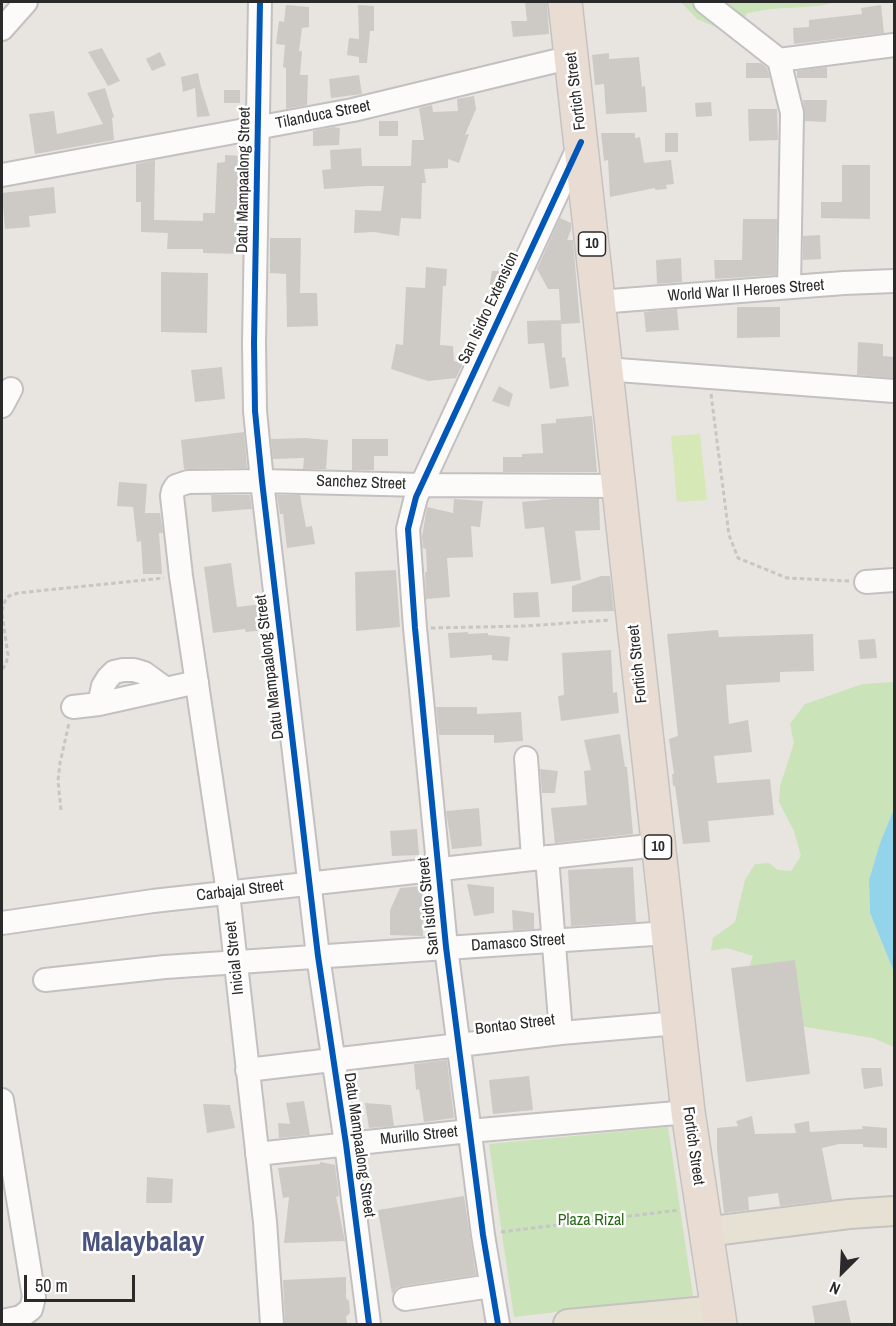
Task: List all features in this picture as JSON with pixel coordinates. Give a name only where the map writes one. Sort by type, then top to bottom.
[{"type":"highway","name":"Fortich Street","points":[[565,2],[688,1113],[718,1317]]},
{"type":"main road","points":[[704,1219],[894,1212]]},
{"type":"main road","points":[[568,1324],[718,1317]]},
{"type":"street","points":[[2,29],[26,2]]},
{"type":"street","name":"Datu Mampaalong Street","points":[[260,2],[254,343],[255,411],[261,481],[318,956],[346,1144],[369,1324]]},
{"type":"street","points":[[705,2],[779,60],[792,113],[789,287]]},
{"type":"street","points":[[779,60],[894,45]]},
{"type":"street","name":"Tilanduca Street","points":[[2,176],[353,110],[572,57]]},
{"type":"street","name":"San Isidro Extension","points":[[422,485],[581,141]]},
{"type":"street","name":"World War II Heroes Street","points":[[598,302],[894,281]]},
{"type":"street","points":[[606,369],[894,391]]},
{"type":"street","name":"Sanchez Street","points":[[176,486],[188,482],[261,481],[618,486]]},
{"type":"street","name":"San Isidro Street","points":[[422,485],[412,510],[408,529],[416,628],[446,947],[483,1235],[498,1324]]},
{"type":"street","name":"Inicial Street","points":[[176,486],[172,496],[181,576],[228,893],[265,1222],[272,1324]]},
{"type":"street","points":[[866,582],[894,580]]},
{"type":"street","points":[[74,706],[99,704],[103,686],[108,678],[114,672],[123,670],[144,673],[166,689],[197,682]]},
{"type":"street","points":[[526,758],[540,858],[555,940],[561,1033]]},
{"type":"street","name":"Carbajal Street","points":[[2,923],[310,883],[658,845]]},
{"type":"street","name":"Damasco Street","points":[[45,980],[155,968],[668,933]]},
{"type":"street","name":"Bontao Street","points":[[247,1070],[561,1033],[678,1023]]},
{"type":"street","points":[[2,1100],[34,1297],[31,1309],[21,1317],[2,1321]]},
{"type":"street","name":"Murillo Street","points":[[257,1154],[469,1131],[688,1113]]},
{"type":"street","points":[[405,1299],[491,1286]]},
{"type":"path","points":[[709,377],[729,535],[738,558],[787,578],[866,582]]},
{"type":"path","points":[[2,670],[8,655],[2,613],[4,601],[9,596],[18,593],[181,576]]},
{"type":"path","points":[[416,628],[526,626],[633,619]]},
{"type":"path","points":[[61,810],[58,781],[60,763],[74,706]]},
{"type":"path","points":[[483,1235],[704,1219]]},
{"type":"green space","points":[[681,2],[838,2],[747,13],[735,35],[697,19]]},
{"type":"green space","points":[[700,434],[707,500],[677,502],[671,436]]},
{"type":"green space","points":[[894,682],[894,809],[880,843],[869,880],[870,913],[894,972],[894,1047],[873,1038],[806,1027],[791,1021],[748,970],[753,956],[727,948],[711,951],[713,938],[735,922],[745,880],[755,864],[769,863],[778,870],[791,871],[801,856],[794,831],[779,802],[780,786],[794,743],[790,724],[805,704],[863,684]]},
{"type":"green space","name":"Plaza Rizal","points":[[668,1127],[693,1296],[514,1317],[489,1144]]},
{"type":"water","points":[[894,809],[894,972],[870,913],[869,880],[880,843]]},
{"type":"building","points":[[525,2],[547,2],[549,34],[513,37],[511,21],[527,21]]},
{"type":"building","points":[[286,5],[309,7],[309,27],[302,28],[299,51],[302,51],[300,75],[308,75],[307,105],[286,109],[286,68],[283,67],[285,45],[276,44],[279,21],[284,22]]},
{"type":"building","points":[[358,5],[374,6],[374,31],[370,31],[367,63],[359,63],[359,57],[347,55],[349,38],[359,39]]},
{"type":"building","points":[[881,5],[884,33],[794,44],[793,28],[809,27],[809,20],[862,14],[861,8]]},
{"type":"building","points":[[102,48],[120,81],[108,86],[88,52]]},
{"type":"building","points":[[160,52],[166,65],[152,71],[146,59]]},
{"type":"building","points":[[609,53],[609,59],[639,57],[647,112],[606,114],[604,84],[595,85],[592,55]]},
{"type":"building","points":[[746,63],[761,63],[767,68],[770,78],[746,78]]},
{"type":"building","points":[[827,67],[827,78],[797,78],[797,71]]},
{"type":"building","points":[[198,73],[210,116],[197,117],[195,88],[183,92],[181,77]]},
{"type":"building","points":[[359,75],[362,94],[331,98],[329,79]]},
{"type":"building","points":[[105,88],[114,117],[112,118],[114,140],[35,154],[29,114],[54,111],[57,134],[103,124],[87,93]]},
{"type":"building","points":[[224,90],[240,90],[240,103],[224,103]]},
{"type":"building","points":[[474,96],[476,109],[465,135],[469,134],[459,163],[448,159],[448,168],[424,169],[426,183],[422,183],[421,219],[401,218],[399,236],[374,232],[354,233],[355,210],[381,211],[384,186],[324,189],[322,170],[331,169],[330,150],[361,148],[362,166],[411,166],[412,140],[424,140],[419,108],[432,105],[433,112],[458,111],[457,99]]},
{"type":"building","points":[[803,100],[827,100],[826,122],[805,121]]},
{"type":"building","points":[[711,102],[712,116],[696,117],[695,103]]},
{"type":"building","points":[[748,109],[777,109],[778,140],[749,141]]},
{"type":"building","points":[[379,121],[398,121],[398,136],[379,136]]},
{"type":"building","points":[[340,128],[339,145],[313,146],[313,131]]},
{"type":"building","points":[[601,133],[635,133],[635,138],[640,137],[644,163],[671,160],[674,184],[666,185],[667,189],[655,190],[655,188],[610,197],[608,160],[604,161]]},
{"type":"building","points":[[665,133],[678,133],[678,152],[665,152]]},
{"type":"building","points":[[225,155],[244,156],[242,254],[203,253],[203,249],[167,249],[168,233],[141,232],[141,202],[136,202],[136,164],[155,160],[154,220],[203,221],[203,213],[215,213],[217,163],[225,162]]},
{"type":"building","points":[[842,165],[870,165],[870,219],[821,218],[821,202],[842,202]]},
{"type":"building","points":[[54,187],[56,213],[29,216],[30,227],[5,229],[2,193]]},
{"type":"building","points":[[560,218],[571,223],[567,240],[573,240],[580,323],[561,324],[559,289],[548,289],[537,269]]},
{"type":"building","points":[[743,219],[777,219],[776,275],[715,279],[714,260],[742,260]]},
{"type":"building","points":[[820,235],[821,259],[803,260],[803,236]]},
{"type":"building","points":[[270,238],[301,238],[300,293],[317,293],[318,326],[287,327],[286,274],[270,273]]},
{"type":"building","points":[[681,258],[682,282],[657,284],[656,260]]},
{"type":"building","points":[[426,267],[447,269],[446,286],[443,286],[440,345],[453,346],[454,361],[463,363],[456,378],[428,381],[391,369],[396,344],[403,345],[406,287],[425,288]]},
{"type":"building","points":[[492,271],[506,271],[498,289],[489,288]]},
{"type":"building","points":[[161,272],[208,273],[207,333],[161,332]]},
{"type":"building","points":[[737,307],[780,307],[780,337],[737,338]]},
{"type":"building","points":[[677,309],[679,330],[646,332],[644,312]]},
{"type":"building","points":[[561,320],[562,358],[565,357],[569,386],[550,389],[544,343],[528,344],[527,321]]},
{"type":"building","points":[[858,342],[883,344],[883,356],[894,357],[894,378],[857,375]]},
{"type":"building","points":[[222,367],[225,399],[195,402],[191,370]]},
{"type":"building","points":[[499,386],[513,394],[509,407],[492,401]]},
{"type":"building","points":[[592,416],[597,472],[503,472],[503,457],[522,457],[522,454],[543,453],[541,424],[556,423],[556,419]]},
{"type":"building","points":[[244,432],[247,468],[184,469],[181,440]]},
{"type":"building","points":[[271,439],[328,440],[326,469],[303,469],[304,458],[273,459]]},
{"type":"building","points":[[352,439],[388,439],[388,456],[374,456],[374,470],[352,470]]},
{"type":"building","points":[[119,482],[147,484],[145,513],[160,513],[163,533],[159,533],[162,574],[143,574],[141,541],[137,542],[133,507],[117,506]]},
{"type":"building","points":[[211,495],[250,495],[252,509],[212,512]]},
{"type":"building","points":[[277,495],[300,495],[306,527],[312,526],[315,544],[287,548],[283,514],[280,514]]},
{"type":"building","points":[[454,499],[483,501],[480,527],[471,526],[473,557],[447,558],[450,597],[426,599],[426,549],[423,548],[422,537],[427,507],[453,513]]},
{"type":"building","points":[[599,499],[600,530],[575,531],[581,580],[551,584],[544,527],[525,529],[522,502]]},
{"type":"building","points":[[231,563],[237,607],[263,604],[266,630],[246,632],[245,629],[213,633],[204,567]]},
{"type":"building","points":[[396,570],[400,627],[356,631],[355,572]]},
{"type":"building","points":[[601,576],[610,576],[614,611],[572,612],[572,586]]},
{"type":"building","points":[[538,592],[540,617],[514,618],[513,593]]},
{"type":"building","points":[[718,630],[719,637],[813,634],[814,671],[780,672],[780,682],[726,685],[729,724],[748,720],[752,752],[714,756],[717,783],[770,779],[774,815],[708,821],[710,842],[683,844],[675,786],[673,786],[672,774],[674,774],[669,739],[678,736],[667,634]]},
{"type":"building","points":[[468,632],[468,634],[488,633],[488,635],[510,637],[508,661],[492,660],[492,655],[450,658],[448,633]]},
{"type":"building","points":[[875,639],[877,658],[860,659],[858,640]]},
{"type":"building","points":[[611,650],[613,693],[617,692],[619,713],[561,721],[558,696],[564,695],[562,653]]},
{"type":"building","points":[[436,707],[477,707],[477,714],[521,712],[523,741],[494,743],[494,735],[439,735]]},
{"type":"building","points":[[620,734],[625,767],[627,767],[633,834],[555,843],[551,808],[587,805],[584,771],[591,770],[584,740]]},
{"type":"building","points":[[540,769],[558,771],[555,793],[542,793]]},
{"type":"building","points":[[479,808],[482,846],[452,849],[446,811]]},
{"type":"building","points":[[417,829],[419,855],[392,856],[390,831]]},
{"type":"building","points":[[633,867],[636,922],[571,926],[568,870]]},
{"type":"building","points":[[467,884],[494,887],[494,913],[474,916]]},
{"type":"building","points":[[422,886],[423,936],[390,935],[390,910],[400,888]]},
{"type":"building","points":[[512,910],[534,913],[534,929],[513,930]]},
{"type":"building","points":[[795,960],[810,1074],[746,1082],[731,968]]},
{"type":"building","points":[[447,1060],[454,1118],[424,1122],[419,1089],[416,1090],[414,1064]]},
{"type":"building","points":[[861,1068],[881,1068],[883,1086],[864,1089]]},
{"type":"building","points":[[529,1076],[533,1110],[493,1114],[489,1080]]},
{"type":"building","points":[[304,1101],[310,1135],[279,1138],[278,1123],[290,1124],[286,1103]]},
{"type":"building","points":[[365,1103],[391,1105],[394,1126],[369,1128]]},
{"type":"building","points":[[203,1104],[230,1105],[235,1128],[207,1133]]},
{"type":"building","points":[[752,1116],[755,1134],[796,1133],[794,1124],[809,1121],[810,1132],[863,1129],[862,1126],[887,1128],[887,1148],[863,1147],[863,1144],[839,1144],[822,1148],[832,1200],[780,1206],[778,1193],[748,1197],[749,1210],[724,1213],[717,1128],[738,1126],[736,1121]]},
{"type":"building","points":[[320,1162],[335,1165],[339,1196],[336,1197],[345,1241],[284,1243],[289,1197],[283,1198],[278,1168],[320,1164]]},
{"type":"building","points":[[147,1177],[173,1179],[172,1203],[146,1203]]},
{"type":"building","points":[[464,1196],[476,1275],[403,1286],[397,1288],[392,1294],[378,1210]]},
{"type":"building","points":[[346,1277],[346,1298],[349,1301],[350,1313],[346,1317],[347,1324],[285,1324],[283,1280]]},
{"type":"building","points":[[846,1300],[851,1324],[815,1324],[812,1306]]},
{"type":"cycle path","points":[[260,2],[254,343],[255,411],[318,956],[346,1144],[369,1324]]},
{"type":"cycle path","points":[[498,1324],[483,1235],[446,947],[415,628],[408,529],[416,497],[581,142]]},
{"type":"district","name":"Malaybalay","points":[[143,1243]]}]
